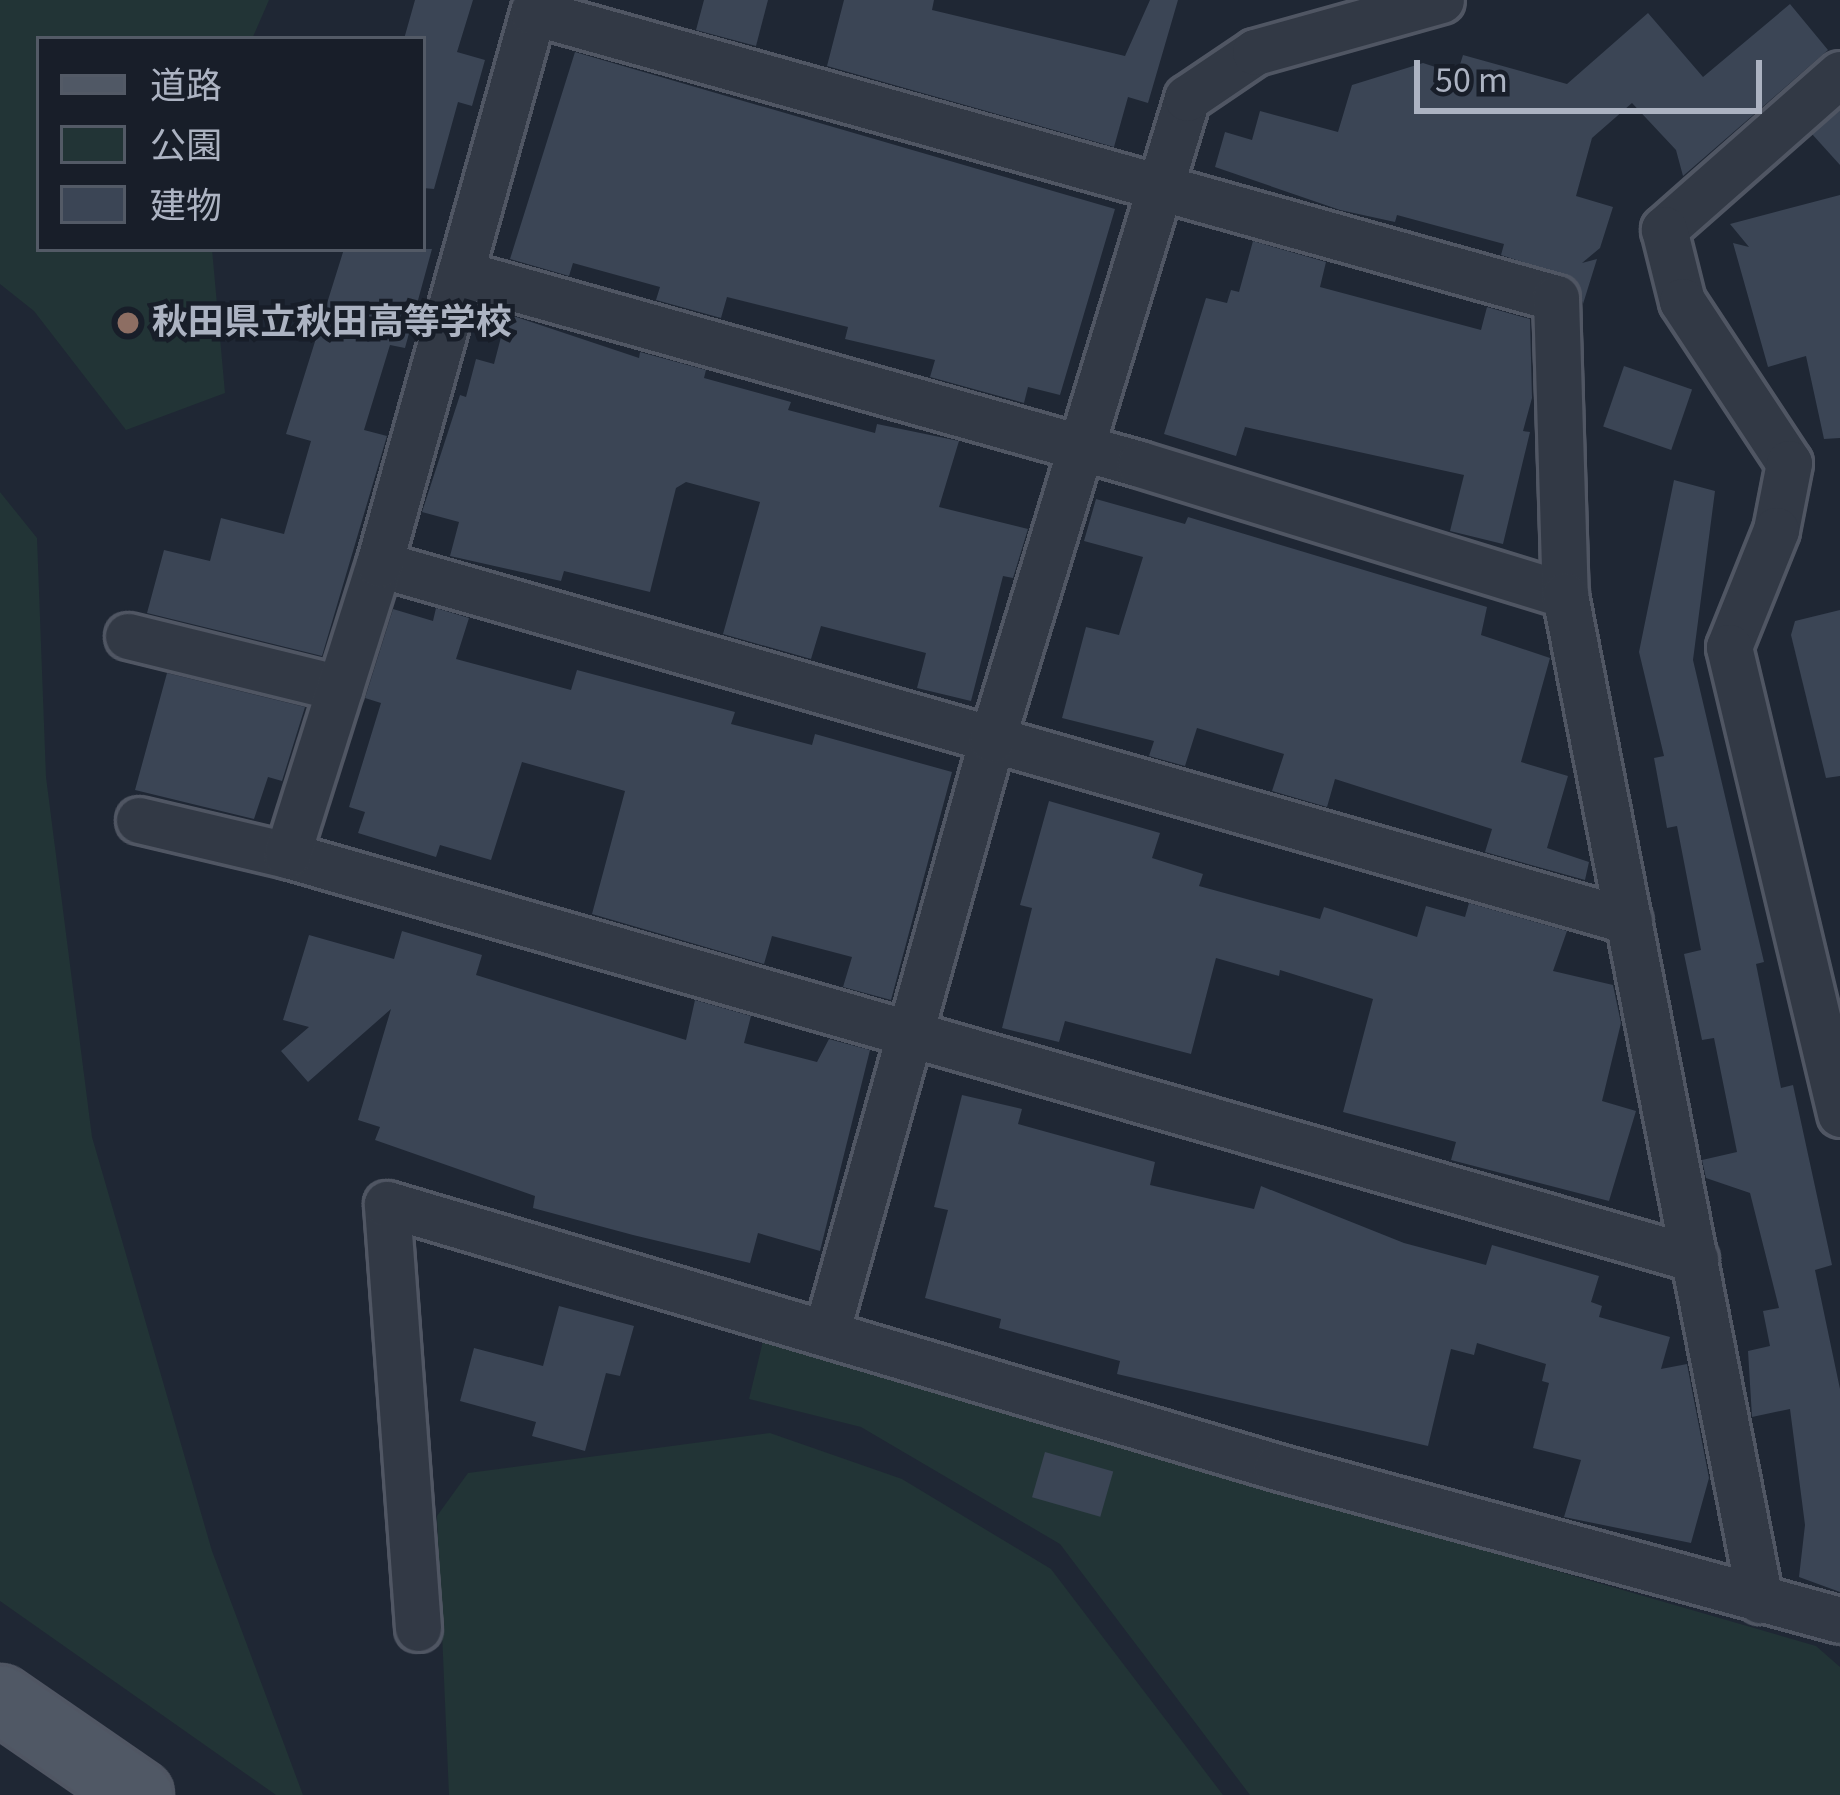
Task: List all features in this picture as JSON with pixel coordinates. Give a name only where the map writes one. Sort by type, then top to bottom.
[{"type":"main road","points":[[0,1699],[139,1795]]},
{"type":"street","points":[[827,1330],[992,739],[1187,98],[1255,52],[1414,3]]},
{"type":"street","points":[[287,855],[379,564],[533,12],[1159,183],[1556,298],[1565,596],[1760,1600]]},
{"type":"street","points":[[1840,74],[1664,229],[1682,301],[1789,463],[1776,530],[1729,647],[1840,1114]]},
{"type":"street","points":[[460,273],[1078,448],[1565,596]]},
{"type":"street","points":[[379,564],[1629,921]]},
{"type":"street","points":[[128,636],[340,688]]},
{"type":"street","points":[[139,820],[287,855],[910,1039],[1695,1259]]},
{"type":"street","points":[[418,1628],[387,1204],[827,1330],[1277,1467],[1840,1620]]},
{"type":"green space","points":[[0,0],[269,0],[253,36],[36,36],[36,252],[212,252],[225,393],[126,430],[34,311],[0,284]]},
{"type":"green space","points":[[0,492],[37,538],[46,777],[92,1137],[212,1551],[303,1795],[276,1795],[0,1601]]},
{"type":"green space","points":[[763,1341],[1816,1646],[1840,1667],[1840,1795],[1250,1795],[1060,1544],[861,1427],[749,1399]]},
{"type":"green space","points":[[770,1433],[902,1479],[1051,1569],[1223,1795],[449,1795],[437,1516],[468,1473]]},
{"type":"building","points":[[415,0],[473,0],[457,52],[485,60],[472,106],[458,102],[434,189],[426,188],[426,36],[405,36]]},
{"type":"building","points":[[704,0],[768,0],[756,46],[696,30]]},
{"type":"building","points":[[844,0],[934,0],[932,10],[1125,56],[1150,0],[1178,0],[1148,103],[1128,97],[1114,147],[827,66]]},
{"type":"building","points":[[1790,4],[1828,50],[1683,176],[1676,150],[1632,103],[1592,138],[1576,196],[1613,207],[1600,248],[1582,263],[1597,259],[1583,304],[1576,280],[1501,255],[1504,244],[1397,215],[1395,222],[1340,210],[1215,167],[1225,132],[1252,140],[1260,111],[1338,132],[1352,85],[1423,63],[1457,74],[1463,55],[1567,84],[1648,13],[1703,77]]},
{"type":"building","points":[[575,52],[1115,209],[1060,395],[1028,387],[1024,403],[930,377],[935,360],[845,339],[848,327],[727,297],[721,318],[656,300],[660,287],[573,263],[569,276],[510,259]]},
{"type":"building","points":[[1840,110],[1840,165],[1812,134]]},
{"type":"building","points":[[1840,195],[1840,438],[1824,439],[1806,356],[1768,367],[1733,243],[1749,247],[1730,224]]},
{"type":"building","points":[[1253,241],[1326,262],[1320,287],[1481,330],[1487,307],[1530,319],[1532,398],[1523,431],[1530,432],[1503,544],[1450,531],[1464,475],[1245,427],[1236,456],[1164,434],[1206,298],[1227,303],[1231,290],[1239,292]]},
{"type":"building","points":[[432,249],[405,348],[390,345],[364,430],[387,436],[322,656],[147,613],[164,550],[210,561],[221,518],[284,534],[311,441],[286,434],[343,252]]},
{"type":"building","points":[[507,314],[639,358],[640,352],[706,370],[704,378],[791,402],[788,410],[875,433],[877,424],[959,441],[939,507],[1028,529],[1013,578],[1003,576],[971,701],[917,688],[926,653],[821,626],[811,659],[723,634],[760,502],[686,482],[676,488],[650,592],[564,571],[561,581],[450,556],[459,522],[422,512],[460,395],[466,397],[476,359],[494,364]]},
{"type":"building","points":[[1624,366],[1692,389],[1671,450],[1603,427]]},
{"type":"building","points":[[1674,480],[1715,491],[1693,660],[1764,962],[1756,964],[1781,1088],[1793,1085],[1832,1265],[1815,1270],[1840,1389],[1840,1592],[1799,1577],[1805,1525],[1790,1409],[1752,1417],[1748,1351],[1770,1346],[1763,1311],[1779,1308],[1750,1193],[1706,1178],[1702,1160],[1737,1152],[1714,1038],[1702,1040],[1684,954],[1701,950],[1677,826],[1667,828],[1654,758],[1664,756],[1639,652]]},
{"type":"building","points":[[1096,499],[1185,524],[1188,517],[1487,607],[1481,635],[1550,658],[1521,762],[1568,776],[1547,848],[1589,862],[1585,880],[1485,852],[1492,829],[1335,779],[1327,807],[1272,791],[1284,754],[1197,728],[1185,766],[1149,756],[1154,741],[1062,718],[1086,627],[1119,635],[1143,557],[1084,541]]},
{"type":"building","points":[[436,608],[469,618],[456,659],[571,690],[577,670],[735,712],[731,724],[812,745],[815,734],[952,772],[891,1000],[843,987],[852,957],[772,936],[764,964],[592,914],[625,791],[522,762],[491,860],[440,845],[436,857],[358,833],[365,812],[349,807],[381,703],[365,698],[393,609],[433,621]]},
{"type":"building","points":[[1840,610],[1840,776],[1826,778],[1791,635],[1795,621]]},
{"type":"building","points":[[167,673],[305,707],[282,781],[268,777],[254,819],[135,790]]},
{"type":"building","points":[[1049,801],[1160,833],[1152,858],[1203,874],[1199,886],[1320,919],[1324,907],[1417,937],[1426,906],[1465,917],[1469,903],[1567,931],[1553,971],[1613,985],[1621,1023],[1602,1101],[1636,1111],[1609,1201],[1451,1160],[1456,1142],[1343,1112],[1373,999],[1280,970],[1279,976],[1216,958],[1191,1054],[1065,1021],[1059,1042],[1002,1028],[1032,908],[1020,905]]},
{"type":"building","points":[[402,931],[482,955],[476,975],[686,1040],[695,1000],[751,1016],[744,1043],[817,1062],[829,1039],[870,1050],[820,1251],[758,1233],[750,1263],[633,1235],[533,1208],[535,1196],[375,1140],[380,1127],[358,1120],[391,1009],[308,1082],[281,1051],[309,1027],[283,1020],[309,935],[394,959]]},
{"type":"building","points":[[962,1095],[1022,1109],[1018,1124],[1155,1162],[1150,1185],[1254,1209],[1261,1186],[1404,1243],[1486,1265],[1492,1245],[1599,1276],[1591,1302],[1602,1306],[1599,1317],[1670,1337],[1661,1369],[1687,1364],[1709,1478],[1691,1543],[1564,1517],[1581,1460],[1533,1448],[1549,1383],[1542,1381],[1546,1364],[1477,1343],[1474,1355],[1451,1349],[1428,1446],[1117,1374],[1120,1361],[999,1328],[1001,1319],[925,1298],[948,1210],[934,1207]]},
{"type":"building","points":[[559,1306],[634,1326],[620,1376],[606,1373],[585,1451],[532,1436],[536,1422],[460,1401],[474,1348],[543,1366]]},
{"type":"building","points":[[1045,1452],[1113,1472],[1100,1517],[1032,1497]]},
{"type":"place","name":"秋田県立秋田高等学校","points":[[128,323]]}]
